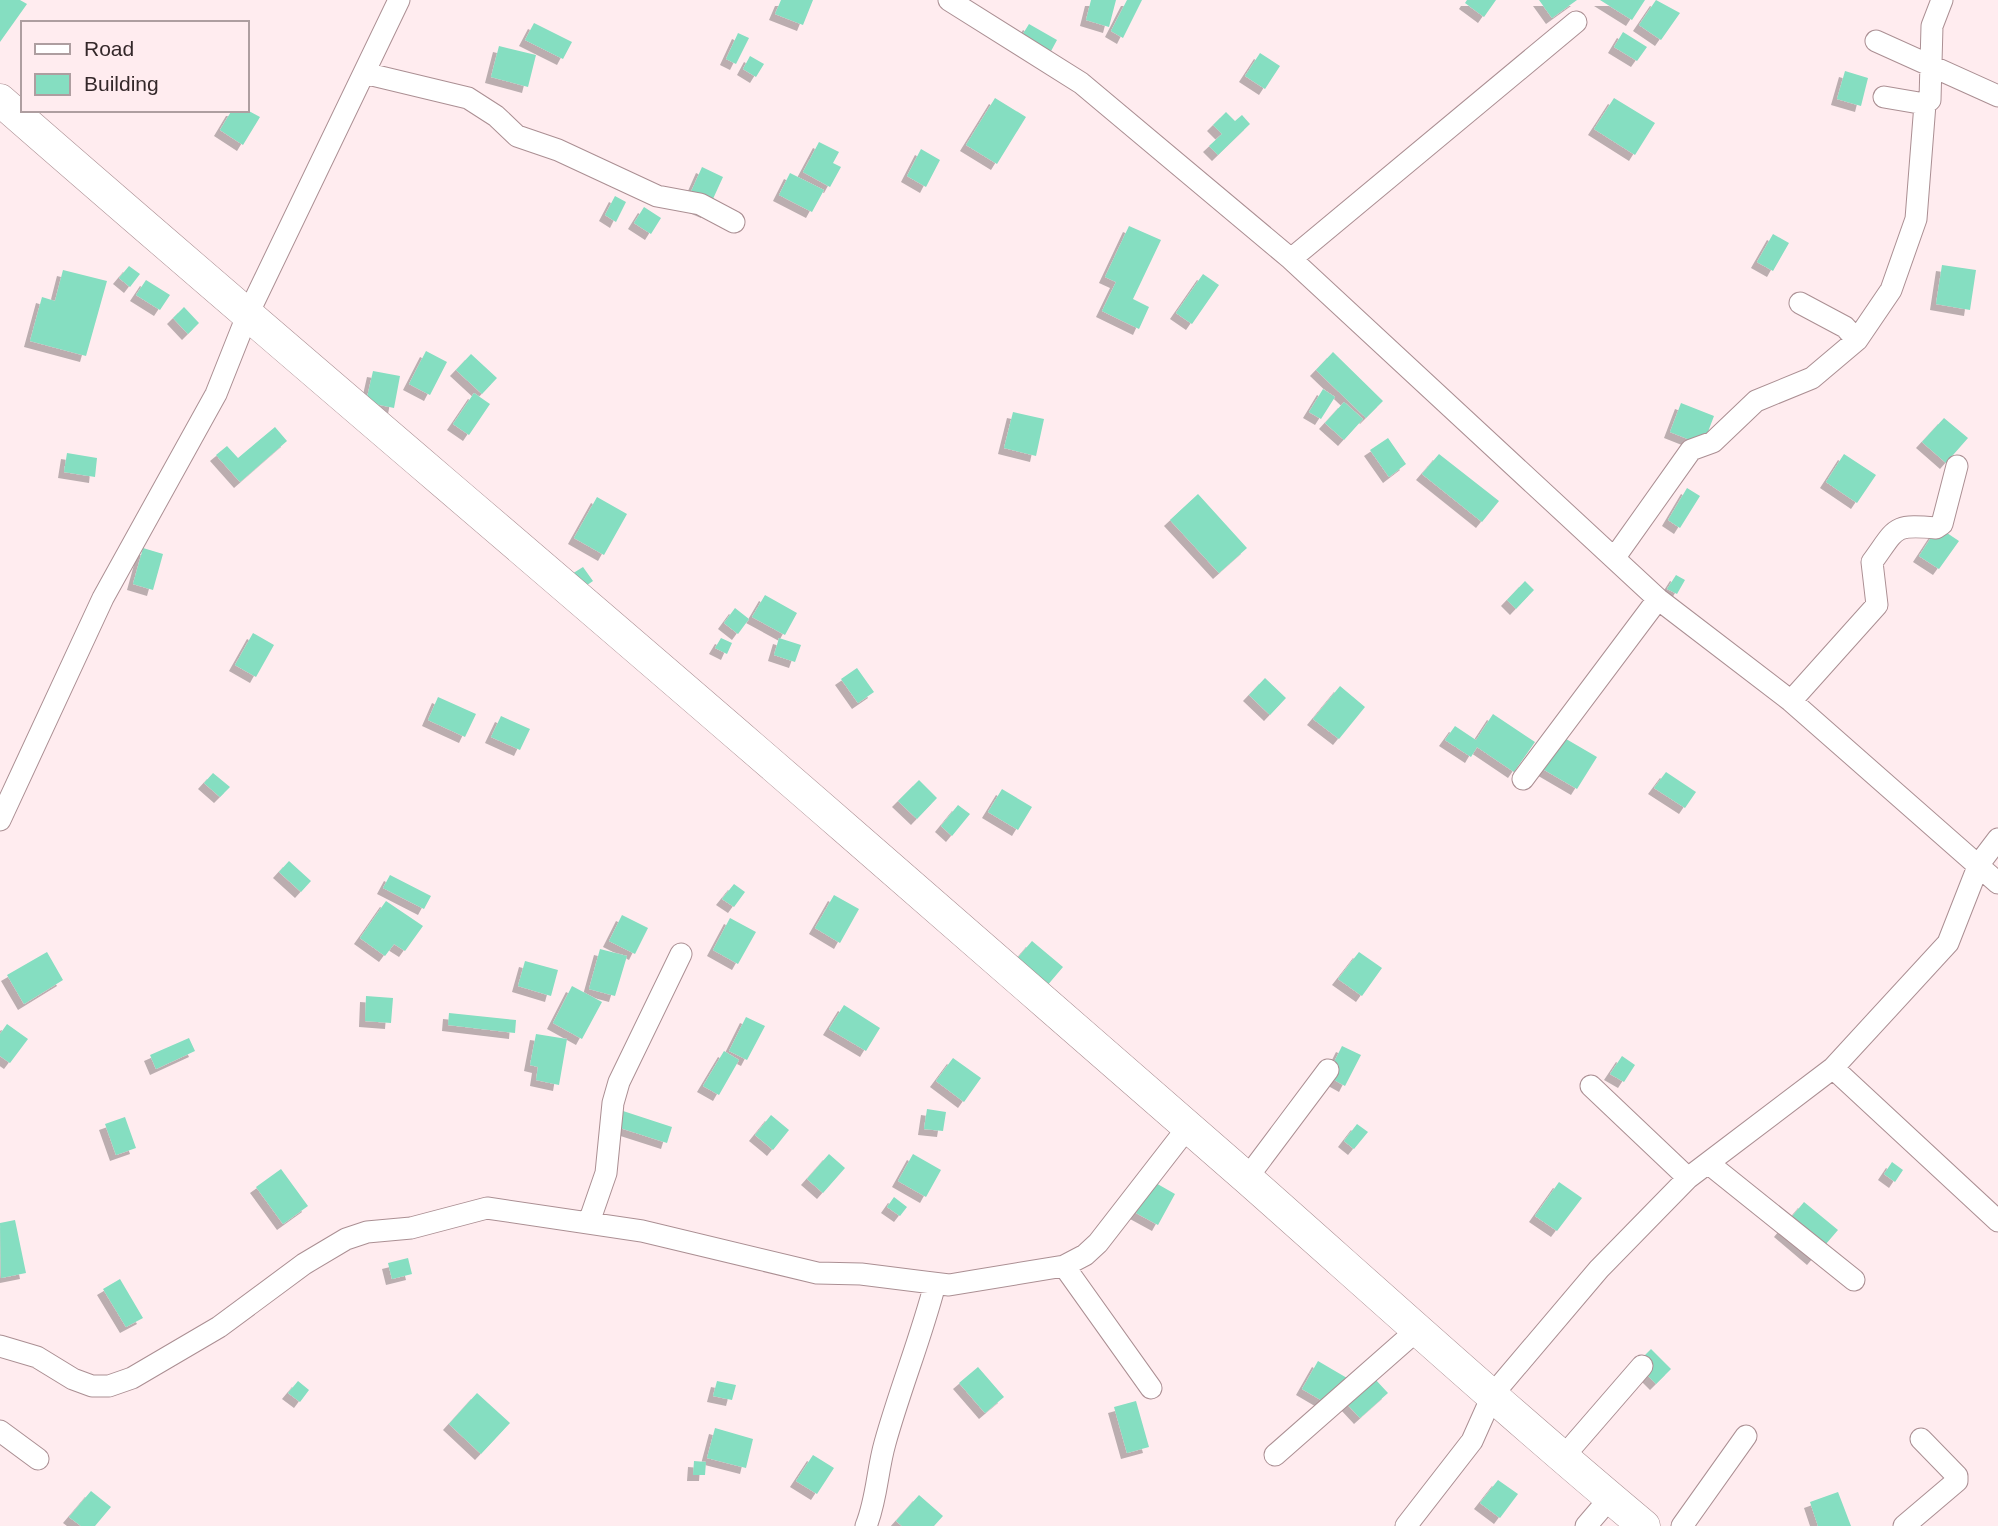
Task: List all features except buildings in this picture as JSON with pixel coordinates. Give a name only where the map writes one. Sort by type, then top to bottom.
[{"type":"street","points":[[0,820],[103,598],[216,394],[247,316],[400,0]]},
{"type":"street","points":[[949,0],[1018,40],[1081,83],[1291,259],[1658,598],[1791,701],[1998,883]]},
{"type":"street","points":[[1615,557],[1691,450],[1713,442],[1756,401],[1812,377],[1857,340],[1891,290],[1916,219],[1925,104],[1930,100],[1932,26],[1942,0]]},
{"type":"street","points":[[1291,259],[1576,22]]},
{"type":"street","points":[[1876,41],[1998,96]]},
{"type":"street","points":[[364,73],[468,98],[496,116],[517,135],[558,150],[657,196],[700,204],[734,222]]},
{"type":"street","points":[[1884,97],[1925,104]]},
{"type":"street","points":[[0,100],[247,316],[785,776],[1247,1178],[1416,1331],[1493,1394],[1644,1526]]},
{"type":"street","points":[[1800,303],[1845,327],[1857,340]]},
{"type":"street","points":[[1791,701],[1877,605],[1872,562],[1896,529],[1906,525],[1936,528],[1942,523],[1957,467]]},
{"type":"street","points":[[1523,779],[1658,598]]},
{"type":"street","points":[[1406,1526],[1472,1441],[1493,1394],[1599,1269],[1688,1178],[1833,1068],[1948,943],[1958,924],[1963,898],[1979,864],[1998,839]]},
{"type":"street","points":[[589,1222],[606,1173],[613,1103],[619,1082],[681,954]]},
{"type":"street","points":[[1833,1068],[1998,1222]]},
{"type":"street","points":[[1247,1178],[1328,1070]]},
{"type":"street","points":[[1591,1086],[1688,1178]]},
{"type":"street","points":[[0,1346],[37,1357],[72,1379],[92,1386],[109,1386],[132,1378],[219,1326],[304,1264],[346,1239],[367,1232],[411,1228],[487,1208],[589,1222],[702,1244],[817,1273],[861,1274],[935,1284],[968,1284],[1064,1266],[1085,1255],[1098,1243],[1188,1127]]},
{"type":"street","points":[[1708,1163],[1854,1280]]},
{"type":"street","points":[[1064,1266],[1152,1388]]},
{"type":"street","points":[[866,1526],[875,1503],[884,1448],[896,1405],[917,1350],[935,1284]]},
{"type":"street","points":[[1275,1455],[1416,1331]]},
{"type":"street","points":[[1564,1456],[1642,1366]]},
{"type":"street","points":[[0,1431],[38,1459]]},
{"type":"street","points":[[1682,1526],[1746,1436]]},
{"type":"street","points":[[1904,1526],[1957,1480],[1957,1476],[1922,1439]]},
{"type":"street","points":[[1586,1526],[1610,1497]]}]
